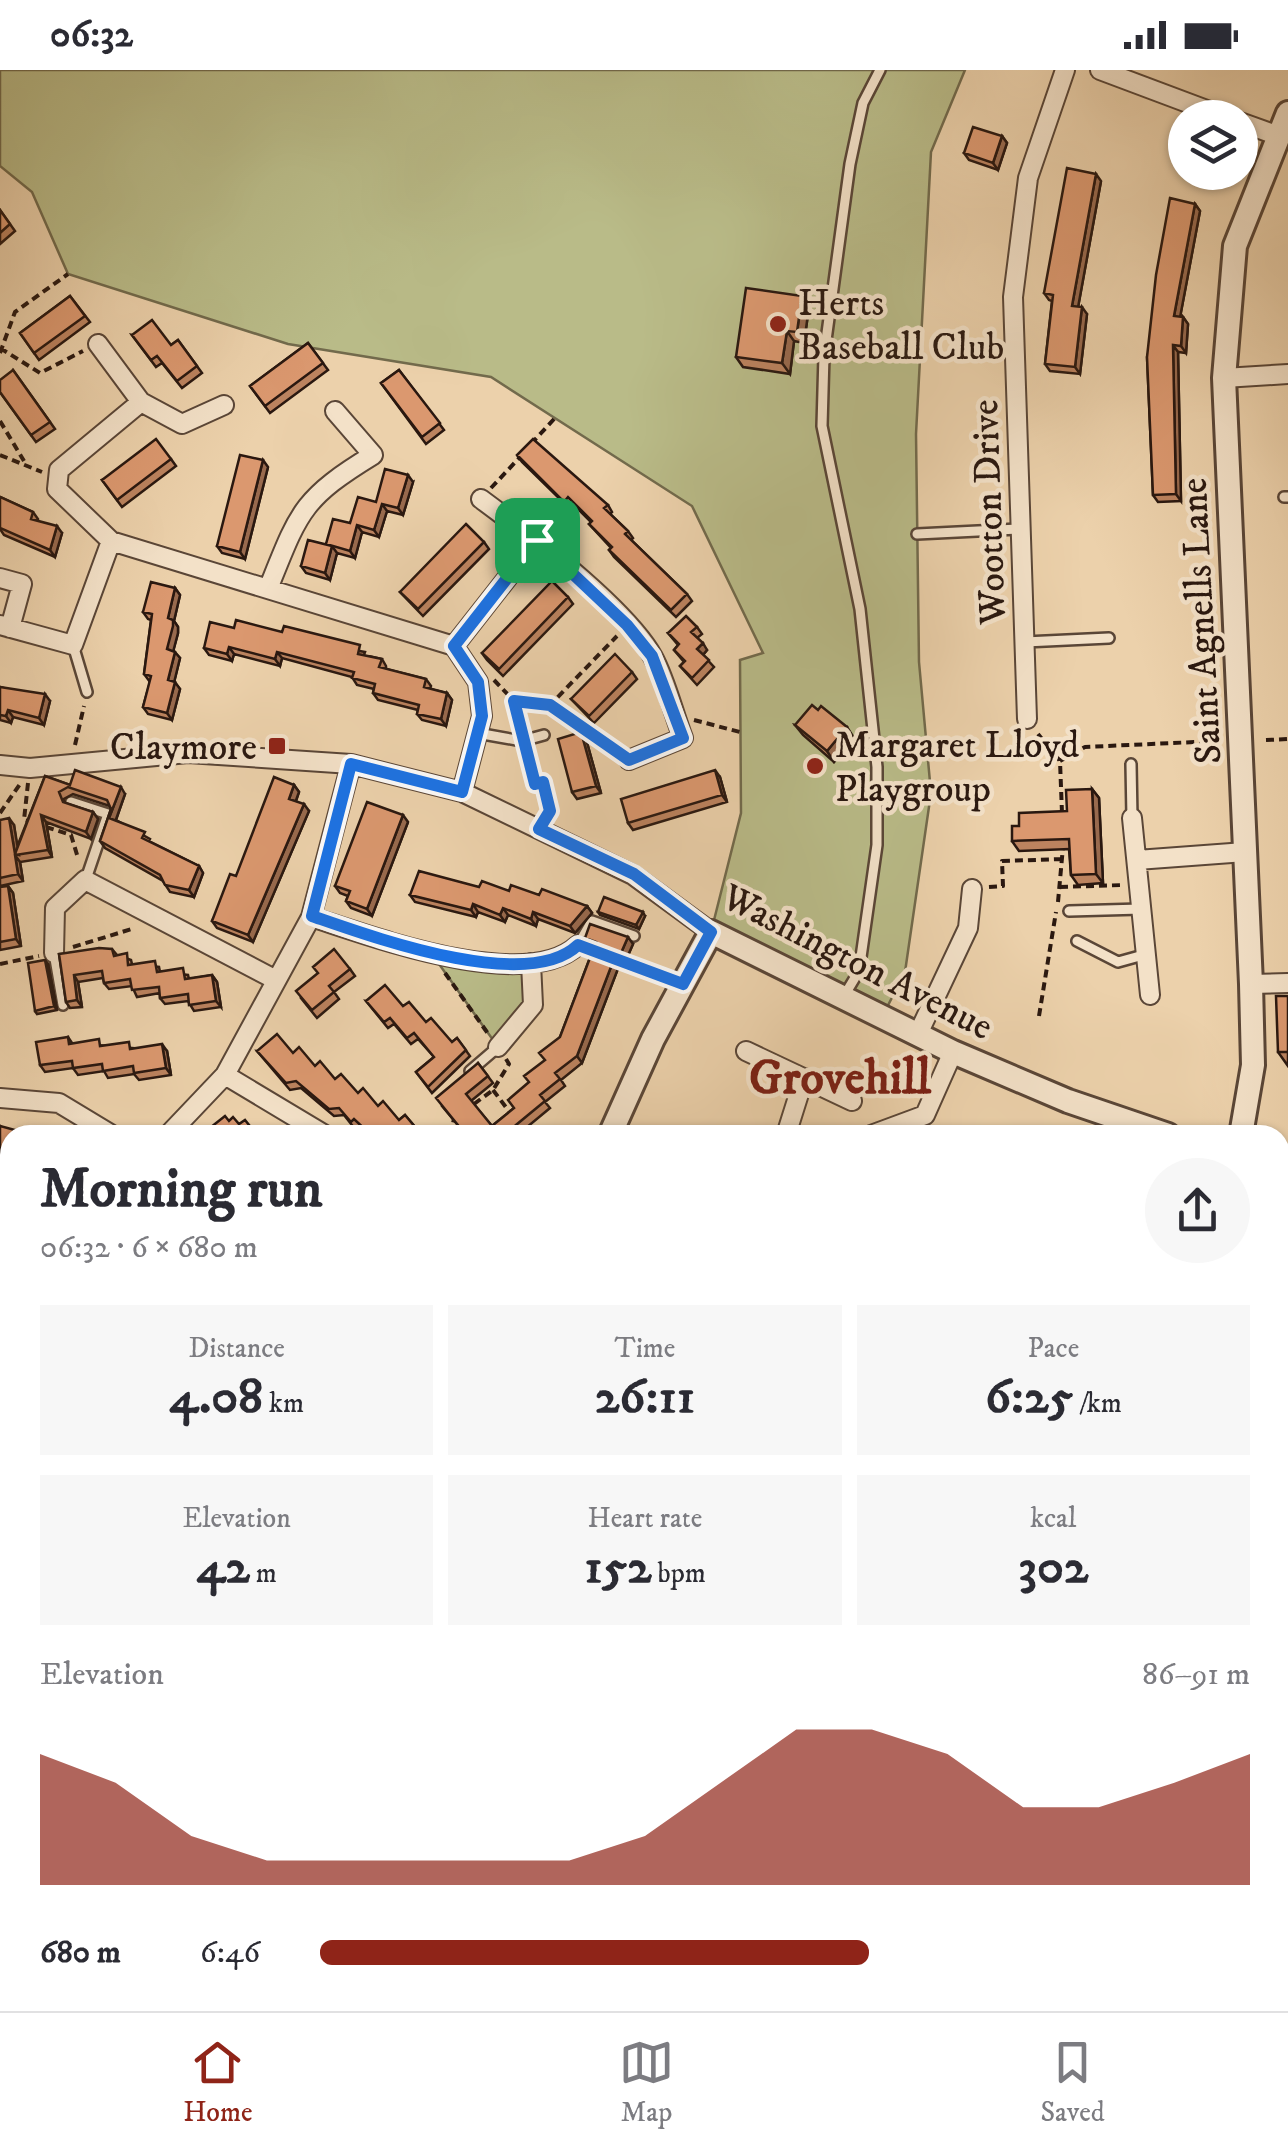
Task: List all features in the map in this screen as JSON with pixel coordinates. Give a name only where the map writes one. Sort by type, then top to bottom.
[{"type":"street","name":"Wootton Drive","points":[[1027,719],[1013,298],[1028,178],[1065,70]]},
{"type":"street","points":[[1100,70],[1180,100]]},
{"type":"street","name":"Saint Agnells Lane","points":[[1243,1125],[1253,1065],[1251,984],[1224,378],[1235,246],[1276,135],[1288,113]]},
{"type":"street","points":[[1258,128],[1276,135]]},
{"type":"street","points":[[98,344],[141,402],[182,424],[224,404]]},
{"type":"street","points":[[1224,378],[1288,374]]},
{"type":"street","points":[[141,402],[59,470],[55,479],[68,504],[111,541],[454,646],[478,682],[482,716],[462,792]]},
{"type":"street","points":[[268,588],[300,510],[335,478],[374,455],[335,411]]},
{"type":"street","points":[[480,499],[537,540],[627,625],[652,656],[683,738],[629,760]]},
{"type":"street","points":[[454,646],[537,540]]},
{"type":"street","points":[[0,578],[22,584],[5,627],[73,645],[111,541]]},
{"type":"street","name":"Washington Avenue","points":[[0,765],[30,768],[188,753],[351,764],[462,792],[634,874],[711,932],[952,1052],[1133,1125]]},
{"type":"street","points":[[178,1125],[225,1075],[312,916],[351,764]]},
{"type":"street","points":[[1132,818],[1150,995]]},
{"type":"street","points":[[1136,860],[1245,852]]},
{"type":"street","points":[[54,952],[56,908],[85,880],[166,918],[276,980]]},
{"type":"street","points":[[918,1034],[968,928],[972,889]]},
{"type":"street","points":[[312,916],[434,957],[530,962],[569,954],[578,945]]},
{"type":"street","points":[[613,1125],[711,932]]},
{"type":"street","points":[[498,1047],[534,1004],[530,962]]},
{"type":"street","points":[[1251,984],[1288,983]]},
{"type":"street","points":[[746,1051],[852,1101]]},
{"type":"street","points":[[898,1125],[925,1115],[952,1052]]},
{"type":"street","points":[[225,1075],[308,1125]]},
{"type":"street","points":[[789,1125],[804,1078]]},
{"type":"street","points":[[0,1098],[59,1103],[95,1125]]},
{"type":"lane","points":[[844,996],[858,972],[877,846],[877,766],[860,610],[822,426],[824,355],[850,164],[863,103],[880,70]]},
{"type":"lane","points":[[917,534],[1023,529]]},
{"type":"lane","points":[[1025,642],[1109,638]]},
{"type":"lane","points":[[73,645],[87,692]]},
{"type":"lane","points":[[477,733],[522,741],[544,735]]},
{"type":"lane","points":[[1131,764],[1132,818]]},
{"type":"lane","points":[[71,802],[108,814],[85,880]]},
{"type":"lane","points":[[1069,911],[1141,909]]},
{"type":"lane","points":[[578,945],[592,921],[634,936]]},
{"type":"lane","points":[[1077,941],[1118,962],[1147,954]]},
{"type":"lane","points":[[54,952],[63,1006]]},
{"type":"lane","points":[[461,1078],[498,1047]]},
{"type":"path","points":[[68,274],[14,312],[0,350],[40,373],[98,344]]},
{"type":"path","points":[[480,499],[555,418]]},
{"type":"path","points":[[0,421],[24,461]]},
{"type":"path","points":[[0,455],[24,461],[55,479]]},
{"type":"path","points":[[550,705],[627,625]]},
{"type":"path","points":[[478,682],[489,675],[514,701],[535,784],[543,782],[550,811],[539,829]]},
{"type":"path","points":[[70,764],[87,692]]},
{"type":"path","points":[[514,701],[550,705],[629,760]]},
{"type":"path","points":[[674,715],[740,732]]},
{"type":"path","points":[[1027,719],[1060,761],[1062,820]]},
{"type":"path","points":[[1266,740],[1288,739]]},
{"type":"path","points":[[1060,761],[1085,747],[1217,741]]},
{"type":"path","points":[[0,812],[30,768]]},
{"type":"path","points":[[30,768],[24,820],[71,835],[85,880]]},
{"type":"path","points":[[1039,1016],[1060,887],[1062,839]]},
{"type":"path","points":[[972,889],[1003,886],[1002,861],[1063,859]]},
{"type":"path","points":[[1060,887],[1124,885]]},
{"type":"path","points":[[0,964],[166,918]]},
{"type":"path","points":[[614,958],[683,984]]},
{"type":"path","points":[[493,1090],[516,1120]]},
{"type":"green space","points":[[0,70],[965,70],[931,152],[916,434],[919,662],[931,793],[905,972],[882,1017],[711,932],[741,813],[740,660],[763,653],[692,506],[491,377],[288,344],[68,274],[32,192],[0,166]]},
{"type":"green space","points":[[434,957],[531,963],[533,1005],[498,1047]]},
{"type":"building","points":[[973,127],[1002,136],[993,163],[964,153]]},
{"type":"building","points":[[1067,168],[1096,174],[1072,306],[1082,307],[1075,367],[1045,364],[1053,295],[1044,293]]},
{"type":"building","points":[[1170,198],[1195,204],[1174,316],[1183,317],[1181,346],[1173,345],[1176,494],[1153,495],[1147,357]]},
{"type":"building","points":[[0,210],[10,224],[0,233]]},
{"type":"building","name":"Herts Baseball Club","points":[[746,288],[802,296],[797,332],[787,331],[782,363],[736,357]]},
{"type":"building","points":[[70,296],[85,316],[34,353],[20,333]]},
{"type":"building","points":[[152,320],[171,345],[178,340],[197,366],[177,381],[157,356],[151,360],[132,335]]},
{"type":"building","points":[[308,343],[323,363],[265,406],[250,386]]},
{"type":"building","points":[[13,370],[50,422],[31,435],[0,392],[0,380]]},
{"type":"building","points":[[399,370],[440,423],[422,437],[381,383]]},
{"type":"building","points":[[156,439],[171,459],[117,500],[102,480]]},
{"type":"building","points":[[533,439],[608,505],[604,508],[628,531],[625,534],[687,594],[671,610],[609,550],[612,547],[589,524],[592,521],[568,497],[564,502],[517,455]]},
{"type":"building","points":[[240,455],[263,460],[240,552],[217,546]]},
{"type":"building","points":[[385,469],[408,475],[398,508],[382,504],[374,530],[357,525],[350,551],[326,544],[333,519],[350,523],[358,497],[376,502]]},
{"type":"building","points":[[0,497],[33,512],[31,519],[57,526],[50,550],[0,528]]},
{"type":"building","points":[[466,524],[484,542],[418,609],[400,592]]},
{"type":"building","points":[[308,540],[332,546],[325,573],[301,566]]},
{"type":"building","points":[[552,581],[568,597],[499,669],[482,653]]},
{"type":"building","points":[[151,582],[175,588],[168,618],[173,620],[173,626],[167,649],[175,652],[168,680],[175,682],[167,713],[143,707],[151,676],[144,674],[152,614],[143,612]]},
{"type":"building","points":[[686,616],[697,627],[691,632],[703,643],[697,649],[709,660],[692,678],[680,666],[685,661],[674,650],[679,644],[668,633]]},
{"type":"building","points":[[236,620],[282,632],[284,626],[360,645],[358,654],[382,659],[379,667],[426,679],[424,687],[447,693],[441,719],[417,714],[419,705],[373,693],[375,684],[352,678],[354,672],[277,652],[275,659],[229,647],[227,654],[204,648],[210,622],[234,628]]},
{"type":"building","points":[[615,654],[632,672],[589,716],[571,699]]},
{"type":"building","points":[[0,687],[45,694],[39,718],[8,710],[6,716],[0,715]]},
{"type":"building","points":[[812,705],[818,710],[821,706],[847,727],[827,751],[795,725]]},
{"type":"building","points":[[581,732],[596,786],[572,792],[558,739]]},
{"type":"building","points":[[75,770],[121,787],[109,818],[145,832],[142,838],[199,866],[189,890],[165,885],[160,875],[100,841],[111,809],[107,800],[68,787],[59,792],[63,802],[93,812],[86,832],[41,815],[48,850],[15,855],[18,874],[0,878],[0,820],[9,818],[15,854],[45,776],[70,785]]},
{"type":"building","points":[[715,770],[722,795],[628,823],[621,799]]},
{"type":"building","points":[[274,777],[294,785],[289,799],[304,804],[248,935],[212,921],[230,874],[236,876]]},
{"type":"building","points":[[1092,789],[1096,874],[1071,875],[1069,839],[1012,841],[1012,826],[1019,826],[1019,813],[1067,811],[1066,790]]},
{"type":"building","points":[[367,802],[403,815],[367,909],[346,901],[350,891],[335,886]]},
{"type":"building","points":[[419,871],[479,887],[482,881],[509,891],[511,885],[539,895],[542,889],[587,906],[570,926],[533,912],[531,919],[503,908],[500,915],[473,904],[471,910],[410,895]]},
{"type":"building","points":[[8,886],[16,939],[0,942],[0,887]]},
{"type":"building","points":[[604,897],[643,912],[636,925],[598,912]]},
{"type":"building","points":[[590,924],[628,937],[621,953],[617,951],[577,1056],[555,1073],[560,1079],[540,1095],[545,1101],[516,1125],[493,1125],[514,1108],[508,1100],[529,1082],[524,1076],[545,1060],[539,1053],[560,1037],[596,942],[585,938]]},
{"type":"building","points":[[112,949],[114,956],[127,953],[128,965],[155,961],[157,972],[183,968],[185,979],[212,975],[216,1001],[189,1005],[188,994],[160,998],[159,987],[132,990],[130,979],[104,983],[102,971],[74,975],[77,1000],[66,1002],[59,954]]},
{"type":"building","points":[[334,949],[350,969],[329,986],[334,992],[312,1010],[296,991],[318,973],[313,967]]},
{"type":"building","points":[[45,960],[54,1006],[35,1011],[28,963]]},
{"type":"building","points":[[385,985],[403,1006],[409,1002],[426,1022],[431,1018],[452,1042],[457,1038],[466,1050],[428,1087],[416,1072],[434,1057],[414,1033],[407,1038],[390,1018],[384,1022],[366,1001]]},
{"type":"building","points":[[1276,996],[1288,996],[1288,1052],[1278,1052]]},
{"type":"building","points":[[277,1034],[293,1053],[299,1047],[315,1066],[320,1061],[335,1079],[341,1074],[358,1093],[363,1088],[378,1106],[383,1101],[399,1120],[405,1115],[413,1125],[360,1125],[354,1119],[351,1122],[339,1108],[329,1109],[296,1081],[286,1083],[257,1051]]},
{"type":"building","points":[[68,1037],[69,1044],[99,1039],[100,1046],[129,1042],[130,1049],[162,1044],[166,1068],[134,1073],[133,1066],[103,1071],[102,1064],[73,1068],[72,1061],[40,1065],[36,1042]]},
{"type":"building","points":[[478,1063],[488,1076],[466,1094],[491,1125],[458,1125],[436,1098]]},
{"type":"building","points":[[225,1116],[229,1121],[233,1117],[239,1124],[245,1120],[249,1125],[214,1125]]},
{"type":"place","name":"Herts Baseball Club","points":[[778,324]]},
{"type":"place","name":"Claymore","points":[[277,746]]},
{"type":"place","name":"Margaret Lloyd Playgroup","points":[[815,766]]},
{"type":"district","name":"Grovehill","points":[[840,1076]]},
{"type":"route","points":[[537,540],[627,625],[652,656],[683,738],[629,760],[550,705],[514,701],[535,784],[543,782],[550,811],[539,829],[634,874],[682,906],[711,932],[700,960],[683,984],[578,945],[569,954],[530,962],[434,957],[312,916],[351,764],[462,792],[482,716],[478,682],[454,646],[537,540]]}]
